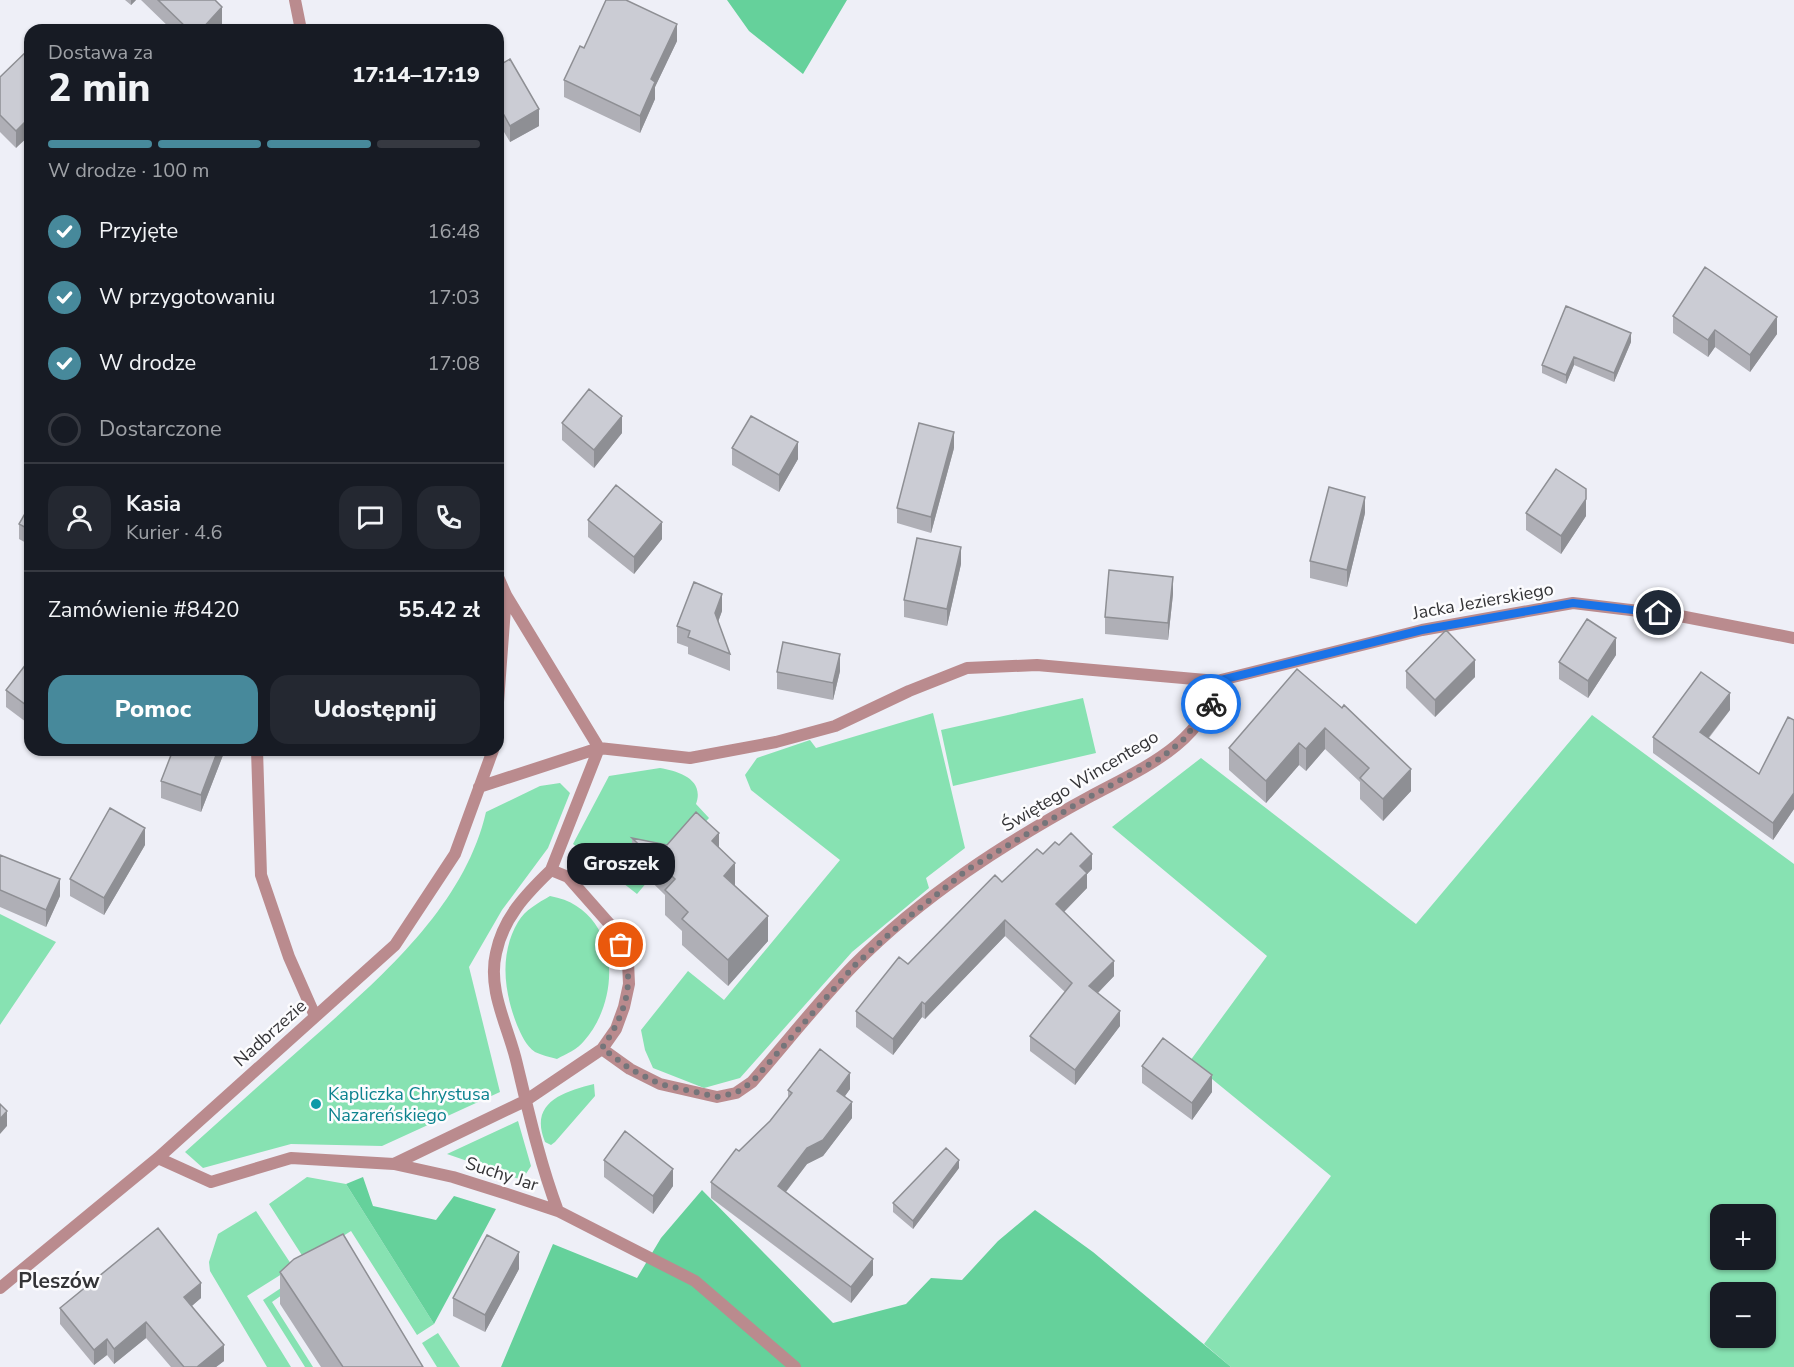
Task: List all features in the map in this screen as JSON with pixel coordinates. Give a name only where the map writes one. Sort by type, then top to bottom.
[{"type":"street","points":[[295,0],[300,24]]},
{"type":"street","points":[[504,590],[599,748]]},
{"type":"street","points":[[504,622],[506,595]]},
{"type":"street","name":"Jacka Jezierskiego","points":[[599,748],[690,758],[776,742],[836,726],[909,690],[967,668],[1037,665],[1217,681],[1422,630],[1573,603],[1680,616],[1794,638]]},
{"type":"street","name":"Świętego Wincentego","points":[[602,1048],[630,1069],[660,1084],[717,1097],[736,1093],[752,1082],[855,965],[967,870],[1075,805],[1161,758],[1183,740],[1204,716],[1214,700],[1217,681]]},
{"type":"street","points":[[479,787],[599,748]]},
{"type":"street","points":[[558,1210],[544,1174],[517,1062],[494,987],[493,968],[504,926],[526,895],[551,870],[599,748]]},
{"type":"street","points":[[257,756],[261,875],[289,957],[315,1016]]},
{"type":"street","name":"Nadbrzezie","points":[[0,1288],[158,1158],[395,945],[455,854],[491,756]]},
{"type":"street","points":[[394,1164],[525,1101],[602,1048],[616,1029],[629,984],[628,962],[613,928],[568,877],[551,870]]},
{"type":"street","name":"Suchy Jar","points":[[158,1158],[210,1182],[291,1158],[394,1164],[453,1177],[558,1210],[694,1281],[795,1367]]},
{"type":"green space","points":[[727,0],[847,0],[803,74],[749,31]]},
{"type":"green space","points":[[1083,698],[1096,753],[953,786],[941,730]]},
{"type":"green space","points":[[933,713],[965,848],[926,878],[929,888],[852,952],[740,1078],[704,1088],[653,1068],[645,1050],[641,1030],[688,971],[724,1000],[840,860],[751,790],[745,775],[757,758],[810,740],[816,748]]},
{"type":"green space","points":[[1592,715],[1794,864],[1794,1367],[1231,1367],[1204,1344],[1331,1176],[1190,1061],[1267,956],[1112,827],[1201,758],[1416,924]]},
{"type":"green space","points":[[660,768],[682,774],[693,782],[698,795],[696,804],[709,818],[667,864],[664,862],[637,894],[573,844],[609,776]]},
{"type":"green space","points":[[560,783],[570,793],[548,848],[502,910],[469,967],[500,1092],[382,1146],[291,1144],[203,1168],[185,1152],[361,994],[414,940],[438,911],[459,880],[475,847],[486,812],[540,786]]},
{"type":"green space","points":[[550,896],[573,904],[590,917],[602,935],[608,956],[609,979],[605,1001],[597,1022],[581,1044],[557,1059],[535,1052],[524,1040],[509,999],[506,973],[508,947],[518,922],[528,910]]},
{"type":"green space","points":[[0,914],[56,942],[0,1025]]},
{"type":"green space","points":[[594,1084],[595,1096],[555,1142],[551,1145],[545,1142],[541,1129],[541,1118],[545,1109],[560,1096]]},
{"type":"green space","points":[[518,1121],[531,1166],[522,1180],[447,1154]]},
{"type":"green space","points":[[307,1177],[346,1184],[434,1324],[417,1335],[351,1231],[305,1260],[269,1204]]},
{"type":"green space","points":[[363,1177],[373,1206],[436,1220],[454,1196],[496,1209],[434,1324],[346,1184]]},
{"type":"green space","points":[[702,1190],[833,1323],[906,1304],[931,1278],[962,1280],[998,1241],[1035,1210],[1093,1252],[1231,1367],[501,1367],[553,1244],[637,1278],[661,1238]]},
{"type":"green space","points":[[256,1211],[293,1267],[247,1296],[291,1367],[267,1367],[210,1271],[209,1262],[218,1234]]},
{"type":"green space","points":[[299,1276],[302,1281],[272,1302],[313,1367],[305,1367],[263,1300]]},
{"type":"green space","points":[[438,1333],[460,1367],[437,1367],[422,1343]]},
{"type":"building","points":[[158,0],[215,0],[222,7],[206,24],[183,24]]},
{"type":"building","points":[[606,0],[626,0],[677,24],[651,79],[655,82],[640,116],[564,80],[580,46],[584,48]]},
{"type":"building","points":[[24,54],[24,123],[16,131],[0,115],[0,77]]},
{"type":"building","points":[[510,59],[539,109],[510,126],[504,115],[504,62]]},
{"type":"building","points":[[1705,267],[1777,317],[1750,355],[1715,330],[1708,340],[1673,316]]},
{"type":"building","points":[[1566,306],[1631,333],[1614,373],[1574,357],[1566,375],[1542,365]]},
{"type":"building","points":[[589,389],[622,416],[594,450],[562,423]]},
{"type":"building","points":[[751,416],[798,442],[779,475],[732,448]]},
{"type":"building","points":[[919,423],[954,432],[931,517],[897,508]]},
{"type":"building","points":[[1556,469],[1586,489],[1586,499],[1561,536],[1526,513]]},
{"type":"building","points":[[616,485],[662,522],[634,557],[588,520]]},
{"type":"building","points":[[1329,487],[1365,497],[1347,570],[1310,561]]},
{"type":"building","points":[[24,515],[24,527],[19,524]]},
{"type":"building","points":[[917,538],[961,547],[947,609],[904,600]]},
{"type":"building","points":[[1109,570],[1173,577],[1168,623],[1105,617]]},
{"type":"building","points":[[694,582],[722,594],[715,613],[730,654],[688,637],[690,631],[677,626]]},
{"type":"building","points":[[1587,619],[1616,638],[1588,681],[1559,662]]},
{"type":"building","points":[[1446,630],[1475,660],[1435,700],[1406,671]]},
{"type":"building","points":[[783,642],[840,654],[833,683],[777,672]]},
{"type":"building","points":[[24,667],[24,704],[6,690]]},
{"type":"building","points":[[1297,669],[1342,708],[1344,705],[1411,769],[1383,799],[1360,778],[1369,768],[1325,728],[1306,749],[1299,743],[1266,781],[1229,748]]},
{"type":"building","points":[[1701,672],[1730,693],[1700,732],[1759,774],[1788,717],[1794,720],[1794,793],[1773,823],[1653,737]]},
{"type":"building","points":[[171,756],[216,756],[201,795],[161,781]]},
{"type":"building","points":[[110,808],[145,828],[104,898],[70,879]]},
{"type":"building","points":[[696,812],[719,833],[712,841],[735,863],[724,876],[768,916],[728,960],[682,919],[688,912],[665,890],[675,879],[632,838],[667,845]]},
{"type":"building","points":[[1071,833],[1092,854],[1080,866],[1087,873],[1056,904],[1114,961],[1089,986],[1120,1011],[1075,1070],[1030,1036],[1072,983],[1005,920],[925,1004],[922,1002],[893,1039],[856,1011],[899,957],[908,964],[995,875],[1002,882],[1037,849],[1043,854],[1055,842],[1059,845]]},
{"type":"building","points":[[0,855],[60,879],[46,910],[0,890]]},
{"type":"building","points":[[1163,1038],[1212,1075],[1192,1103],[1142,1066]]},
{"type":"building","points":[[820,1049],[850,1073],[837,1091],[852,1102],[823,1140],[807,1148],[778,1186],[873,1259],[851,1287],[711,1182],[736,1149],[739,1151],[770,1121],[792,1093],[788,1090]]},
{"type":"building","points":[[0,1104],[7,1111],[0,1119]]},
{"type":"building","points":[[625,1131],[673,1169],[653,1196],[604,1160]]},
{"type":"building","points":[[946,1148],[959,1160],[913,1221],[893,1203]]},
{"type":"building","points":[[158,1228],[201,1283],[184,1297],[224,1345],[197,1367],[184,1367],[146,1322],[114,1349],[107,1339],[94,1350],[60,1308]]},
{"type":"building","points":[[343,1234],[423,1367],[343,1367],[280,1272],[294,1259]]},
{"type":"building","points":[[487,1235],[519,1252],[485,1315],[453,1298]]},
{"type":"way so far","points":[[621,945],[628,962],[629,984],[616,1029],[602,1048],[630,1069],[660,1084],[717,1097],[736,1093],[752,1082],[855,965],[904,921],[967,870],[1075,805],[1161,758],[1183,740],[1204,716],[1211,704]]},
{"type":"place","name":"Groszek","points":[[621,945]]},
{"type":"place","name":"Kapliczka Chrystusa Nazareńskiego","points":[[316,1104]]},
{"type":"district","name":"Pleszów","points":[[59,1281]]},
{"type":"route","points":[[1211,704],[1214,700],[1217,681],[1422,630],[1573,603],[1659,613]]}]
